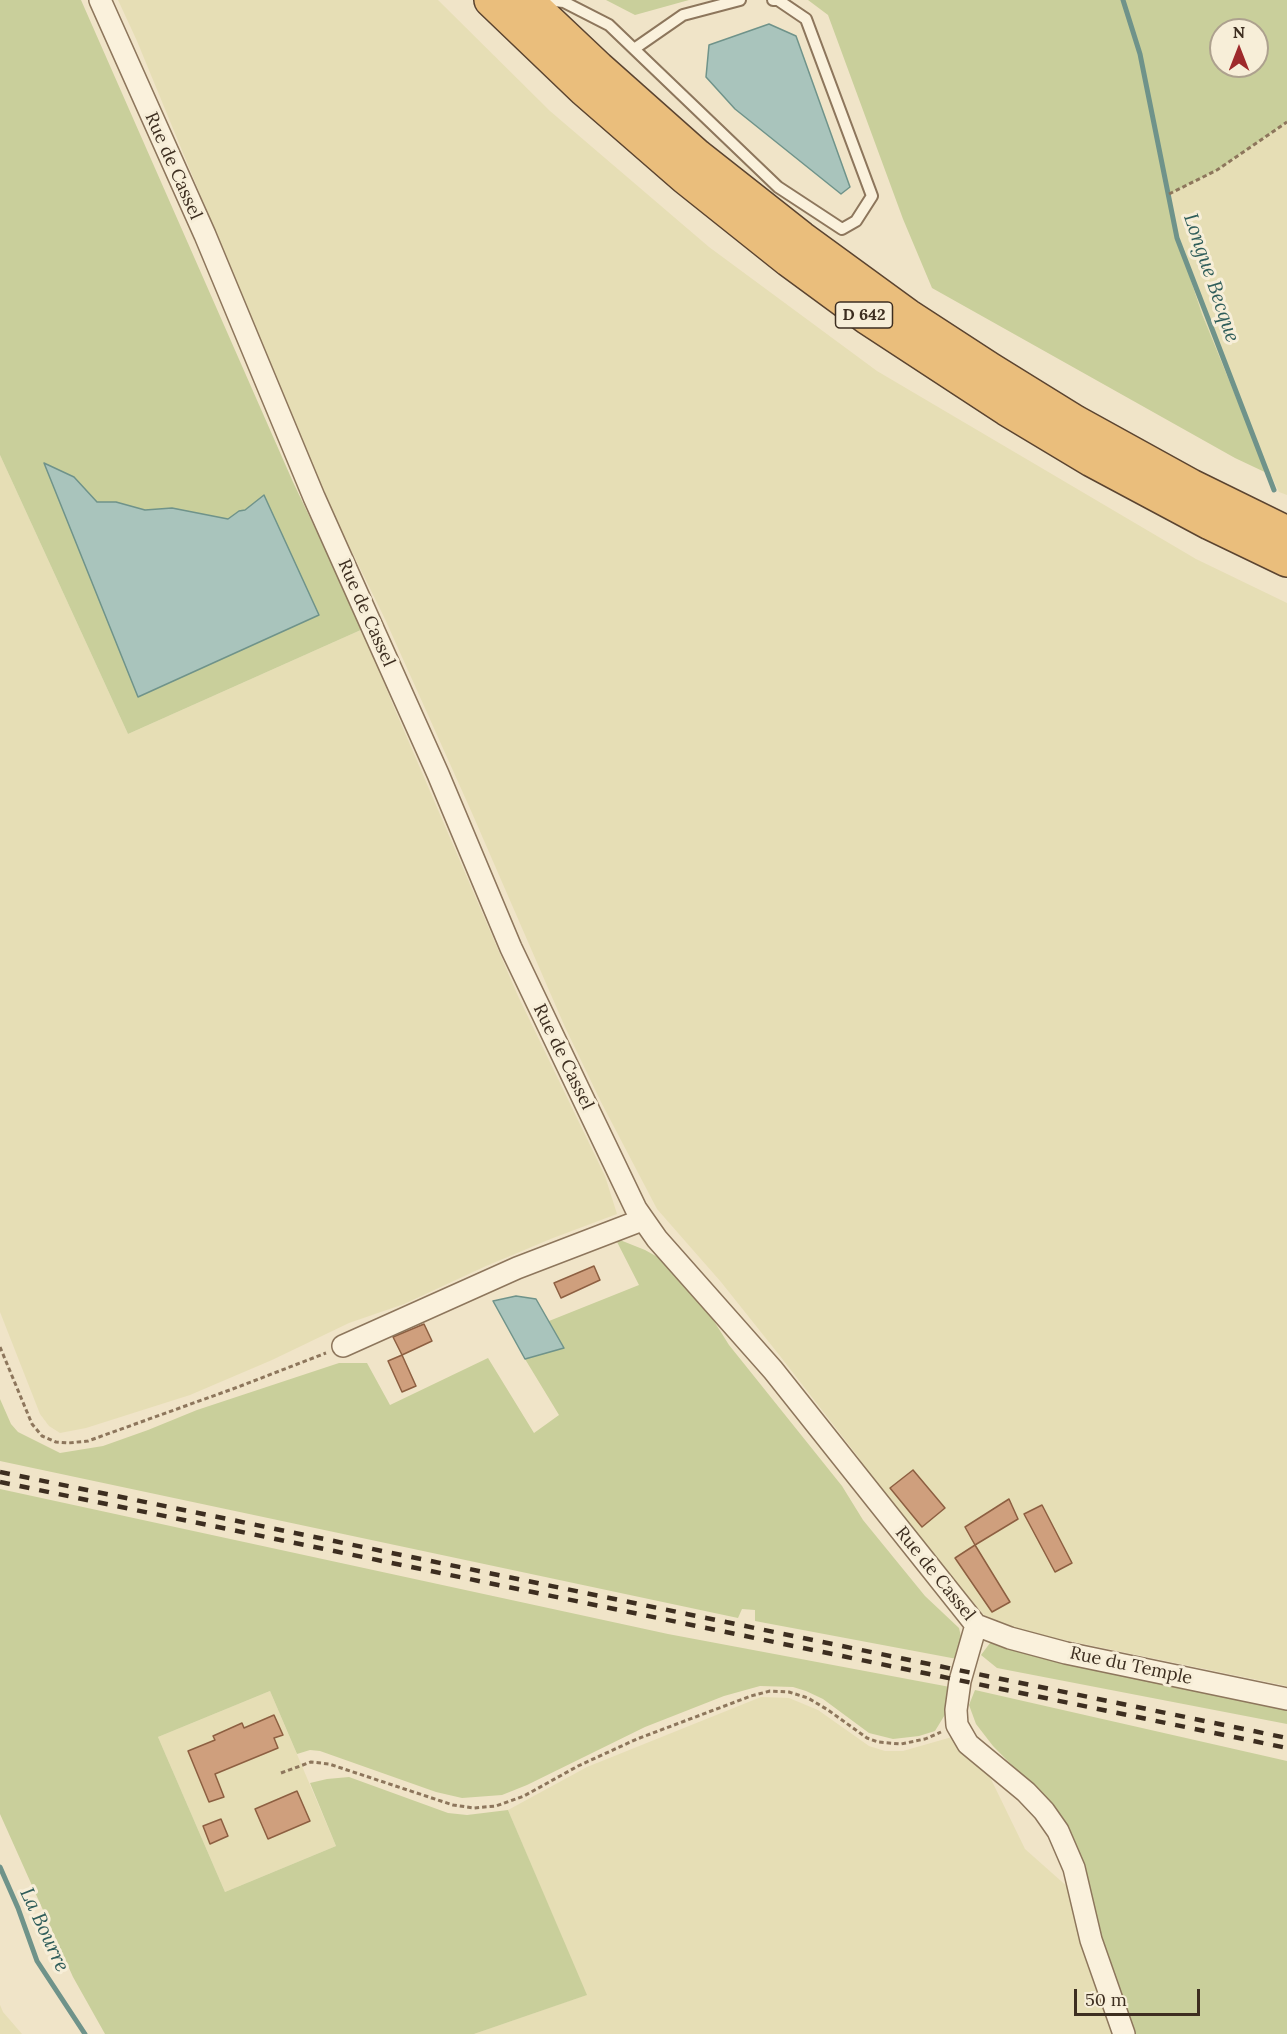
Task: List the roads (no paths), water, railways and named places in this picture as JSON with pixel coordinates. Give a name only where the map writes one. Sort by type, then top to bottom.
[{"type":"highway","name":"D 642","points":[[491,0],[585,90],[685,177],[789,260],[860,312],[988,397],[1092,460],[1210,523],[1287,560]]},
{"type":"highway","name":"D 642","points":[[526,0],[697,156],[792,231],[908,316],[1075,422],[1191,486],[1287,533]]},
{"type":"street","name":"Rue de Cassel","points":[[100,0],[205,235],[314,497],[438,774],[511,948],[642,1220],[773,1370],[976,1625],[960,1681],[956,1710],[957,1725],[968,1744],[1026,1792],[1044,1811],[1058,1831],[1074,1868],[1091,1940],[1124,2034]]},
{"type":"street","points":[[343,1346],[509,1271],[642,1220]]},
{"type":"street","name":"Rue du Temple","points":[[976,1625],[1010,1638],[1066,1653],[1287,1699]]},
{"type":"lane","points":[[542,0],[564,2],[609,25],[778,187],[842,229],[856,221],[872,196],[806,19],[778,0],[773,0]]},
{"type":"lane","points":[[634,49],[683,15],[740,0]]},
{"type":"water","points":[[769,24],[796,36],[850,187],[841,194],[735,109],[706,77],[709,45]]},
{"type":"water","points":[[44,463],[74,477],[97,502],[116,502],[145,510],[172,508],[228,519],[239,511],[245,510],[264,495],[319,615],[138,697]]},
{"type":"water","points":[[516,1296],[536,1299],[564,1348],[525,1359],[493,1301]]},
{"type":"waterway","name":"Longue Becque","points":[[1123,0],[1140,54],[1177,238],[1274,490]]},
{"type":"waterway","name":"La Bourre","points":[[0,1867],[37,1961],[85,2034]]},
{"type":"railway","points":[[0,1472],[1287,1738]]},
{"type":"railway","points":[[0,1482],[1287,1748]]}]
